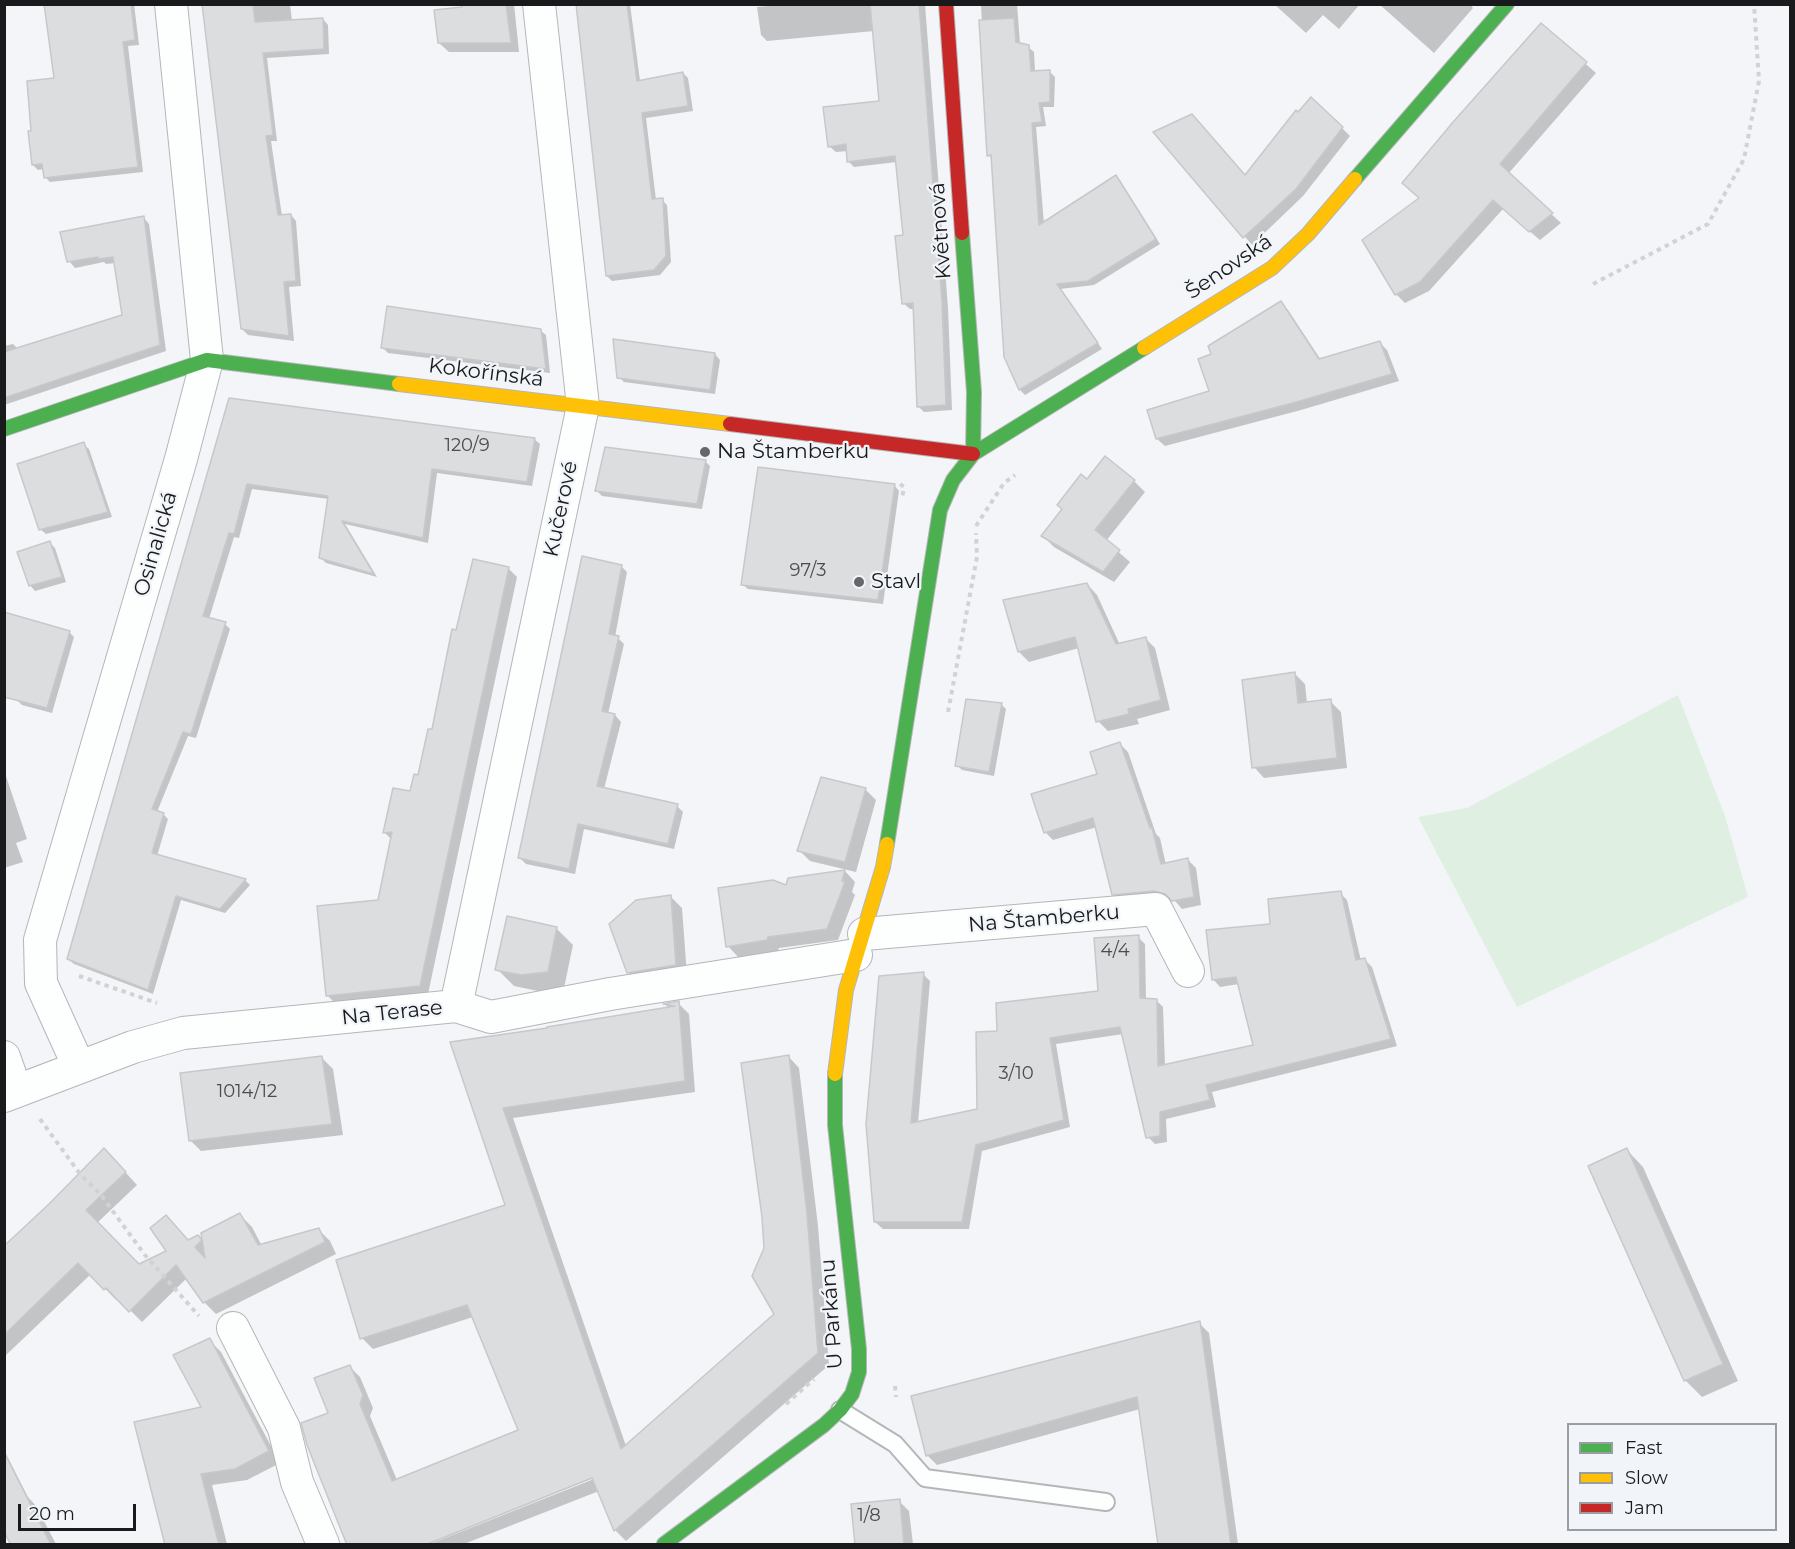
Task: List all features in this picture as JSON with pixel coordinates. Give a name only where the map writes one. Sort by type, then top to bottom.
[{"type":"street","name":"Osinalická","points":[[79,1067],[41,983],[40,940],[181,459],[207,360],[171,4]]},
{"type":"street","name":"Kučerové","points":[[456,1006],[583,406],[539,4]]},
{"type":"street","name":"Květnová","points":[[946,4],[974,392],[973,454]]},
{"type":"street","name":"Šenovská","points":[[973,454],[1272,268],[1308,234],[1507,4]]},
{"type":"street","name":"Kokořínská","points":[[4,429],[207,360],[973,454]]},
{"type":"street","points":[[860,945],[882,867],[940,510],[952,480],[973,454]]},
{"type":"street","name":"Na Štamberku","points":[[860,945],[1156,909],[1188,971]]},
{"type":"street","name":"Na Terase","points":[[10,1093],[134,1047],[183,1033],[456,1006],[490,1017],[860,945]]},
{"type":"street","name":"U Parkánu","points":[[664,1545],[824,1425],[852,1395],[859,1372],[859,1349],[835,1107],[836,1066],[846,990],[860,945]]},
{"type":"street","points":[[4,1057],[10,1093]]},
{"type":"street","points":[[233,1328],[284,1428],[297,1482],[323,1545]]},
{"type":"lane","points":[[840,1410],[895,1444],[925,1478],[1106,1502]]},
{"type":"path","points":[[1593,284],[1708,224],[1744,159],[1759,81],[1754,4]]},
{"type":"path","points":[[898,482],[904,487],[902,502]]},
{"type":"path","points":[[71,974],[161,1004]]},
{"type":"path","points":[[10,1093],[36,1113],[80,1174],[101,1195],[145,1255],[203,1320],[233,1328]]},
{"type":"path","points":[[784,1406],[819,1375]]},
{"type":"green space","points":[[1678,695],[1725,816],[1748,897],[1517,1007],[1418,817],[1467,808]]},
{"type":"building","points":[[44,4],[131,4],[135,40],[123,42],[138,167],[44,178],[42,164],[32,165],[28,131],[31,131],[27,81],[54,78]]},
{"type":"building","points":[[202,4],[253,4],[255,22],[323,18],[324,49],[263,53],[273,135],[266,136],[278,215],[291,214],[296,281],[284,282],[289,336],[241,329]]},
{"type":"building","points":[[461,4],[506,4],[511,43],[438,43],[434,10],[462,7]]},
{"type":"building","points":[[576,4],[627,4],[637,81],[683,72],[688,106],[642,113],[652,199],[663,198],[666,256],[654,270],[606,276]]},
{"type":"building","points":[[870,4],[919,4],[942,301],[946,405],[917,407],[913,303],[902,304],[895,236],[903,235],[895,156],[847,162],[846,144],[828,147],[823,107],[879,101]]},
{"type":"building","points":[[1014,18],[1016,42],[1029,45],[1031,71],[1050,70],[1050,102],[1039,103],[1042,122],[1032,123],[1039,225],[1116,175],[1156,239],[1088,281],[1057,284],[1098,343],[1019,390],[1004,357],[991,155],[987,156],[979,20]]},
{"type":"building","points":[[1541,23],[1587,62],[1500,164],[1553,213],[1529,232],[1493,200],[1420,282],[1395,295],[1362,240],[1419,198],[1402,183]]},
{"type":"building","points":[[1311,97],[1343,127],[1296,189],[1243,238],[1153,132],[1192,114],[1245,175],[1296,110],[1298,112]]},
{"type":"building","points":[[144,216],[160,345],[4,398],[4,352],[122,315],[113,257],[67,262],[60,232]]},
{"type":"building","points":[[1281,301],[1319,359],[1380,341],[1392,374],[1156,439],[1147,410],[1209,391],[1198,359],[1211,354],[1208,346]]},
{"type":"building","points":[[387,306],[541,329],[546,369],[381,348]]},
{"type":"building","points":[[613,339],[715,353],[710,390],[617,378]]},
{"type":"building","points":[[229,398],[535,438],[527,482],[432,469],[423,538],[342,521],[374,574],[319,558],[328,496],[247,484],[234,534],[229,533],[203,616],[226,622],[191,734],[183,732],[152,809],[164,813],[152,853],[246,879],[220,909],[176,896],[148,990],[67,959]]},
{"type":"building","points":[[84,442],[108,512],[39,530],[17,464]]},
{"type":"building","points":[[605,447],[706,460],[697,504],[595,491]]},
{"type":"building","points":[[1105,456],[1135,480],[1095,530],[1120,550],[1103,572],[1041,536],[1062,509],[1057,505],[1081,474],[1087,479]]},
{"type":"building","points":[[758,467],[895,484],[878,600],[741,585]]},
{"type":"building","points":[[50,541],[62,577],[29,586],[17,552]]},
{"type":"building","points":[[582,556],[622,565],[609,634],[619,636],[602,711],[615,714],[597,786],[678,804],[668,844],[578,824],[569,869],[518,858]]},
{"type":"building","points":[[473,559],[509,567],[420,986],[326,996],[317,906],[378,900],[392,832],[383,833],[393,788],[410,791],[414,774],[418,775],[428,729],[432,729],[452,629],[456,630]]},
{"type":"building","points":[[1087,583],[1116,644],[1146,637],[1161,700],[1128,709],[1129,714],[1096,722],[1075,637],[1018,652],[1003,600]]},
{"type":"building","points":[[4,612],[70,631],[47,708],[4,697]]},
{"type":"building","points":[[1295,672],[1298,703],[1331,699],[1337,758],[1252,768],[1242,680]]},
{"type":"building","points":[[966,699],[1002,703],[989,772],[955,766]]},
{"type":"building","points":[[1120,742],[1150,828],[1152,828],[1161,864],[1188,858],[1194,897],[1172,901],[1165,894],[1154,891],[1112,895],[1093,818],[1044,833],[1031,794],[1097,774],[1090,752]]},
{"type":"building","points":[[821,777],[866,788],[845,862],[797,851]]},
{"type":"building","points":[[845,870],[842,881],[845,882],[827,929],[768,937],[767,940],[726,947],[718,888],[773,880],[786,885],[788,878]]},
{"type":"building","points":[[1341,891],[1356,960],[1365,958],[1391,1039],[1206,1085],[1210,1100],[1160,1112],[1160,1136],[1146,1138],[1120,1027],[1050,1038],[1064,1120],[976,1145],[962,1222],[874,1222],[866,1124],[879,976],[924,972],[911,1123],[977,1109],[976,1032],[997,1031],[996,1003],[1098,991],[1094,938],[1139,935],[1140,998],[1157,999],[1158,1066],[1253,1045],[1236,977],[1212,980],[1206,930],[1270,924],[1268,899]]},
{"type":"building","points":[[671,895],[676,965],[627,973],[609,924],[636,900]]},
{"type":"building","points":[[507,916],[557,927],[548,972],[521,975],[495,970]]},
{"type":"building","points":[[679,1001],[685,1081],[503,1108],[621,1449],[774,1314],[752,1276],[764,1248],[762,1217],[741,1063],[789,1055],[807,1214],[818,1353],[614,1531],[592,1478],[425,1545],[347,1545],[307,1445],[301,1423],[328,1413],[314,1378],[350,1365],[363,1395],[360,1404],[392,1481],[518,1430],[467,1305],[360,1339],[336,1260],[505,1205],[450,1042],[675,1006],[663,1004]]},
{"type":"building","points":[[322,1056],[332,1124],[189,1141],[180,1073]]},
{"type":"building","points":[[104,1148],[126,1172],[86,1210],[139,1264],[166,1251],[150,1228],[166,1215],[188,1240],[198,1235],[202,1240],[195,1247],[205,1258],[201,1233],[240,1213],[258,1245],[319,1228],[325,1242],[203,1303],[176,1265],[129,1312],[78,1263],[4,1335],[4,1246]]},
{"type":"building","points":[[1627,1148],[1723,1364],[1684,1381],[1588,1166]]},
{"type":"building","points":[[1200,1321],[1231,1545],[1158,1545],[1137,1397],[926,1456],[911,1396]]},
{"type":"building","points":[[210,1338],[269,1451],[235,1469],[201,1474],[219,1545],[165,1545],[134,1422],[201,1407],[173,1355]]},
{"type":"building","points":[[4,1452],[51,1545],[11,1545],[4,1532]]},
{"type":"building","points":[[900,1499],[904,1545],[855,1545],[851,1504]]},
{"type":"traffic: fast","points":[[1355,179],[1507,4]]},
{"type":"traffic: fast","points":[[962,233],[974,392],[973,454]]},
{"type":"traffic: fast","points":[[887,844],[940,510],[953,480],[973,454],[1144,348]]},
{"type":"traffic: fast","points":[[4,429],[207,360],[399,384]]},
{"type":"traffic: fast","points":[[664,1544],[824,1425],[840,1410],[852,1394],[859,1372],[859,1349],[835,1125],[835,1074]]},
{"type":"traffic: slow","points":[[1144,348],[1272,268],[1308,234],[1355,179]]},
{"type":"traffic: slow","points":[[399,384],[730,424]]},
{"type":"traffic: slow","points":[[835,1074],[846,990],[883,867],[887,844]]},
{"type":"traffic: jam","points":[[946,4],[962,233]]},
{"type":"traffic: jam","points":[[730,424],[973,454]]},
{"type":"place","name":"Na Štamberku","points":[[705,452]]},
{"type":"place","name":"Stavl","points":[[859,582]]}]
